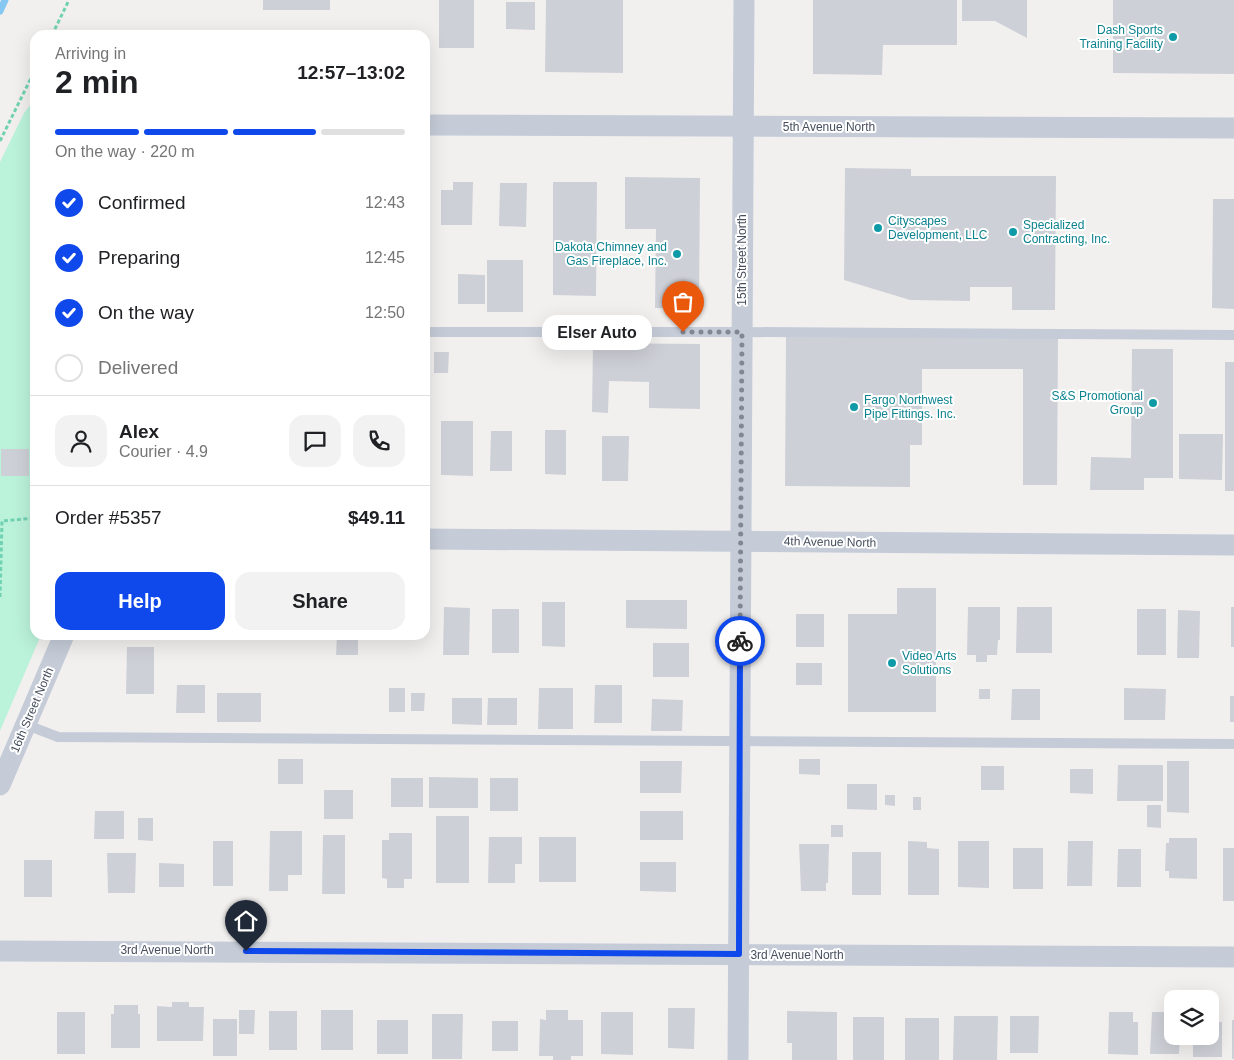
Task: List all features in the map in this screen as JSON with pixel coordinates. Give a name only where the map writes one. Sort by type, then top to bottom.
[{"type":"street","name":"15th Street North","points":[[738,1060],[744,0]]},
{"type":"street","name":"5th Avenue North","points":[[430,125],[1234,128]]},
{"type":"street","name":"4th Avenue North","points":[[430,539],[1234,545]]},
{"type":"street","name":"16th Street North","points":[[0,785],[62,640]]},
{"type":"street","name":"3rd Avenue North","points":[[0,951],[1234,957]]},
{"type":"lane","points":[[430,332],[1234,335]]},
{"type":"lane","points":[[26,725],[58,737],[740,743],[1234,744]]},
{"type":"path","points":[[55,30],[70,0]]},
{"type":"path","points":[[0,141],[30,80]]},
{"type":"path","points":[[0,597],[2,521],[30,518]]},
{"type":"green space","points":[[30,105],[30,640],[39,640],[0,731],[0,162],[24,113]]},
{"type":"building","points":[[263,0],[330,0],[330,10],[263,10]]},
{"type":"building","points":[[439,0],[474,0],[474,48],[439,48]]},
{"type":"building","points":[[546,0],[623,0],[623,73],[545,72]]},
{"type":"building","points":[[813,0],[957,0],[957,45],[883,45],[882,75],[813,74]]},
{"type":"building","points":[[962,0],[1027,0],[1027,38],[995,21],[962,21]]},
{"type":"building","name":"Dash Sports Training Facility","points":[[1113,0],[1234,0],[1234,74],[1113,73]]},
{"type":"building","points":[[506,2],[535,2],[535,30],[506,29]]},
{"type":"building","points":[[845,168],[911,169],[911,176],[1056,176],[1055,310],[1012,310],[1012,287],[970,287],[970,301],[910,300],[844,280]]},
{"type":"building","name":"Dakota Chimney and Gas Fireplace, Inc.","points":[[625,177],[700,178],[699,308],[655,308],[656,229],[625,229]]},
{"type":"building","points":[[453,182],[473,182],[472,225],[441,225],[441,190],[453,190]]},
{"type":"building","points":[[553,182],[597,182],[596,296],[553,295]]},
{"type":"building","points":[[500,183],[527,183],[526,227],[499,226]]},
{"type":"building","points":[[1213,199],[1234,199],[1234,309],[1212,308]]},
{"type":"building","points":[[487,260],[523,260],[523,312],[487,312]]},
{"type":"building","points":[[458,274],[485,275],[485,304],[458,304]]},
{"type":"building","name":"Fargo Northwest Pipe Fittings. Inc.","points":[[786,336],[1058,338],[1057,485],[1023,485],[1023,369],[922,369],[922,445],[910,445],[910,487],[785,486]]},
{"type":"building","points":[[593,343],[700,344],[700,409],[649,408],[649,382],[609,381],[608,413],[592,412]]},
{"type":"building","name":"S&S Promotional Group","points":[[1132,349],[1173,349],[1173,478],[1144,478],[1144,490],[1090,490],[1091,457],[1131,458]]},
{"type":"building","points":[[434,352],[449,352],[448,373],[434,373]]},
{"type":"building","points":[[1225,362],[1234,362],[1234,491],[1225,491]]},
{"type":"building","points":[[441,421],[473,421],[473,476],[441,475]]},
{"type":"building","points":[[545,430],[566,430],[566,475],[545,474]]},
{"type":"building","points":[[491,431],[512,431],[512,471],[490,471]]},
{"type":"building","points":[[1179,434],[1223,434],[1222,480],[1179,479]]},
{"type":"building","points":[[602,436],[629,436],[628,481],[602,481]]},
{"type":"building","points":[[1,449],[29,449],[29,476],[1,476]]},
{"type":"building","name":"Video Arts Solutions","points":[[897,588],[936,588],[936,712],[848,712],[848,614],[897,614]]},
{"type":"building","points":[[626,600],[687,600],[687,629],[626,628]]},
{"type":"building","points":[[542,602],[565,602],[565,647],[542,646]]},
{"type":"building","points":[[444,607],[470,608],[469,655],[443,655]]},
{"type":"building","points":[[968,607],[1000,607],[1000,640],[998,640],[997,655],[987,655],[987,662],[976,662],[976,655],[967,655]]},
{"type":"building","points":[[1017,607],[1052,607],[1052,653],[1016,653]]},
{"type":"building","points":[[1231,607],[1234,607],[1234,647],[1231,647]]},
{"type":"building","points":[[492,609],[519,609],[519,653],[492,653]]},
{"type":"building","points":[[1137,609],[1166,609],[1166,655],[1137,655]]},
{"type":"building","points":[[1178,610],[1200,611],[1199,658],[1177,658]]},
{"type":"building","points":[[796,614],[824,614],[824,647],[796,647]]},
{"type":"building","points":[[337,640],[358,640],[358,655],[336,655]]},
{"type":"building","points":[[653,643],[689,643],[689,677],[653,677]]},
{"type":"building","points":[[127,647],[154,647],[154,694],[126,694]]},
{"type":"building","points":[[796,663],[822,663],[822,685],[796,685]]},
{"type":"building","points":[[177,685],[205,685],[205,713],[176,713]]},
{"type":"building","points":[[595,685],[622,685],[622,723],[594,723]]},
{"type":"building","points":[[389,688],[405,688],[405,712],[389,712]]},
{"type":"building","points":[[539,688],[573,688],[573,729],[538,729]]},
{"type":"building","points":[[1124,688],[1166,689],[1165,720],[1124,720]]},
{"type":"building","points":[[979,689],[990,689],[990,699],[979,699]]},
{"type":"building","points":[[1012,689],[1040,689],[1040,720],[1011,720]]},
{"type":"building","points":[[217,693],[261,693],[261,722],[217,722]]},
{"type":"building","points":[[411,693],[425,693],[424,711],[411,711]]},
{"type":"building","points":[[1230,696],[1234,696],[1234,722],[1230,722]]},
{"type":"building","points":[[452,698],[482,698],[482,725],[452,724]]},
{"type":"building","points":[[488,698],[517,698],[517,725],[487,725]]},
{"type":"building","points":[[652,699],[683,700],[682,731],[651,731]]},
{"type":"building","points":[[278,759],[303,759],[303,784],[278,784]]},
{"type":"building","points":[[799,759],[820,759],[820,775],[799,774]]},
{"type":"building","points":[[640,761],[682,761],[681,793],[640,793]]},
{"type":"building","points":[[1167,761],[1189,761],[1189,813],[1167,812]]},
{"type":"building","points":[[1118,765],[1163,765],[1163,801],[1117,801]]},
{"type":"building","points":[[981,766],[1004,766],[1004,790],[981,790]]},
{"type":"building","points":[[1070,769],[1093,769],[1093,794],[1070,793]]},
{"type":"building","points":[[429,777],[478,778],[478,808],[429,808]]},
{"type":"building","points":[[391,778],[423,778],[423,807],[391,807]]},
{"type":"building","points":[[490,778],[518,778],[518,811],[490,811]]},
{"type":"building","points":[[847,784],[877,784],[877,810],[847,809]]},
{"type":"building","points":[[324,790],[353,790],[353,819],[324,819]]},
{"type":"building","points":[[885,795],[895,795],[895,806],[885,805]]},
{"type":"building","points":[[913,797],[921,797],[921,810],[913,810]]},
{"type":"building","points":[[1147,805],[1161,805],[1161,828],[1147,827]]},
{"type":"building","points":[[95,811],[124,811],[124,839],[94,839]]},
{"type":"building","points":[[640,811],[683,811],[683,840],[640,840]]},
{"type":"building","points":[[436,816],[469,816],[469,883],[436,883]]},
{"type":"building","points":[[138,818],[153,818],[153,841],[138,840]]},
{"type":"building","points":[[831,825],[843,825],[843,837],[831,837]]},
{"type":"building","points":[[270,831],[302,831],[302,875],[288,875],[288,891],[269,891]]},
{"type":"building","points":[[389,833],[412,833],[412,879],[404,879],[404,888],[387,888],[387,879],[382,878],[382,840],[389,840]]},
{"type":"building","points":[[323,835],[345,835],[345,894],[322,894]]},
{"type":"building","points":[[489,837],[522,837],[522,864],[515,864],[515,883],[488,883]]},
{"type":"building","points":[[539,837],[576,837],[576,882],[539,882]]},
{"type":"building","points":[[1169,838],[1197,838],[1197,879],[1169,878],[1169,871],[1165,871],[1166,843],[1169,843]]},
{"type":"building","points":[[213,841],[233,841],[233,886],[213,886]]},
{"type":"building","points":[[908,841],[927,842],[927,848],[939,849],[939,895],[908,895]]},
{"type":"building","points":[[958,841],[989,841],[989,888],[958,887]]},
{"type":"building","points":[[1068,841],[1093,841],[1092,886],[1067,886]]},
{"type":"building","points":[[799,844],[829,844],[826,891],[801,891]]},
{"type":"building","points":[[1013,848],[1043,848],[1043,889],[1013,889]]},
{"type":"building","points":[[1223,848],[1234,848],[1234,901],[1223,901]]},
{"type":"building","points":[[1118,849],[1141,849],[1141,887],[1117,887]]},
{"type":"building","points":[[852,852],[881,852],[881,895],[852,895]]},
{"type":"building","points":[[107,853],[136,853],[135,893],[108,893]]},
{"type":"building","points":[[24,860],[52,860],[52,897],[24,897]]},
{"type":"building","points":[[640,862],[676,862],[676,892],[640,891]]},
{"type":"building","points":[[159,863],[184,864],[184,887],[159,887]]},
{"type":"building","points":[[172,1002],[189,1002],[189,1007],[204,1007],[203,1041],[157,1041],[157,1006],[172,1007]]},
{"type":"building","points":[[114,1005],[138,1005],[138,1014],[140,1014],[140,1048],[111,1048],[111,1014],[114,1014]]},
{"type":"building","points":[[668,1008],[695,1008],[694,1049],[668,1048]]},
{"type":"building","points":[[239,1010],[255,1010],[254,1034],[239,1034]]},
{"type":"building","points":[[321,1010],[353,1010],[353,1050],[321,1050]]},
{"type":"building","points":[[546,1010],[568,1010],[568,1020],[583,1020],[583,1056],[571,1056],[571,1060],[553,1060],[553,1056],[539,1056],[540,1019],[546,1020]]},
{"type":"building","points":[[269,1011],[297,1011],[297,1050],[269,1050]]},
{"type":"building","points":[[787,1011],[837,1012],[837,1060],[792,1060],[792,1043],[787,1043]]},
{"type":"building","points":[[57,1012],[85,1012],[85,1054],[57,1054]]},
{"type":"building","points":[[601,1012],[633,1012],[633,1055],[601,1054]]},
{"type":"building","points":[[1109,1012],[1133,1012],[1133,1022],[1138,1022],[1138,1055],[1108,1054]]},
{"type":"building","points":[[1152,1012],[1164,1012],[1164,1045],[1180,1045],[1179,1054],[1150,1054]]},
{"type":"building","points":[[432,1014],[463,1014],[462,1059],[432,1059]]},
{"type":"building","points":[[954,1016],[998,1016],[997,1060],[953,1060]]},
{"type":"building","points":[[1010,1016],[1039,1016],[1038,1053],[1010,1053]]},
{"type":"building","points":[[853,1017],[884,1017],[884,1060],[853,1060]]},
{"type":"building","points":[[905,1018],[939,1018],[939,1060],[905,1060]]},
{"type":"building","points":[[213,1019],[237,1019],[237,1056],[213,1056]]},
{"type":"building","points":[[377,1020],[408,1020],[408,1054],[377,1054]]},
{"type":"building","points":[[1232,1020],[1234,1020],[1234,1059],[1232,1059]]},
{"type":"building","points":[[492,1021],[518,1021],[518,1051],[492,1051]]},
{"type":"building","points":[[1219,1022],[1222,1022],[1222,1057],[1193,1057],[1193,1045],[1219,1045]]},
{"type":"waterway","points":[[0,11],[5,0]]},
{"type":"way so far","points":[[683,332],[742,332],[740,641]]},
{"type":"place","name":"Dash Sports Training Facility","points":[[1173,37]]},
{"type":"place","name":"Cityscapes Development, LLC","points":[[878,228]]},
{"type":"place","name":"Specialized Contracting, Inc.","points":[[1013,232]]},
{"type":"place","name":"Dakota Chimney and Gas Fireplace, Inc.","points":[[677,254]]},
{"type":"place","name":"Elser Auto","points":[[683,332]]},
{"type":"place","name":"S&S Promotional Group","points":[[1153,403]]},
{"type":"place","name":"Fargo Northwest Pipe Fittings. Inc.","points":[[854,407]]},
{"type":"place","name":"Video Arts Solutions","points":[[892,663]]},
{"type":"route","points":[[246,951],[739,954],[740,641]]}]
